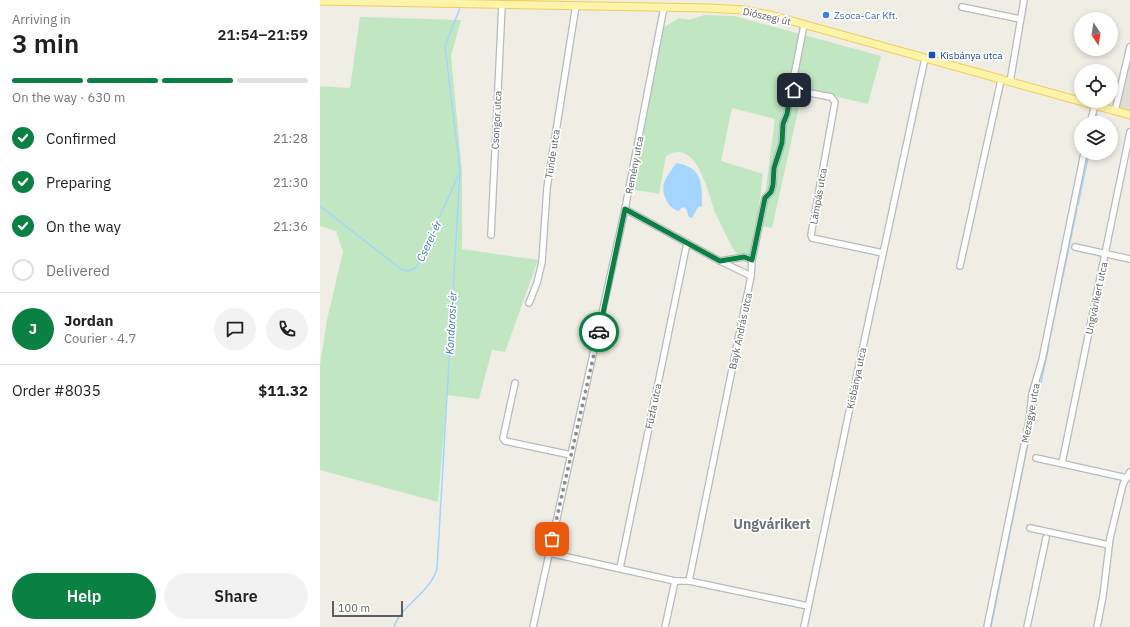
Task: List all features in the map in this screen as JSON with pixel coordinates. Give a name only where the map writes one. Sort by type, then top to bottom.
[{"type":"main road","name":"Diószegi út","points":[[320,1],[502,4],[513,2],[744,10],[774,16],[1074,99]]},
{"type":"main road","name":"Diószegi út","points":[[1105,108],[1130,115]]},
{"type":"street","points":[[1010,82],[1024,0]]},
{"type":"street","name":"Csongor utca","points":[[491,235],[502,4]]},
{"type":"street","name":"Tünde utca","points":[[529,303],[537,283],[542,262],[547,188],[576,5]]},
{"type":"street","points":[[962,6],[1020,18]]},
{"type":"street","name":"Remény utca","points":[[533,627],[625,209],[664,7]]},
{"type":"street","name":"Bayk András utca","points":[[689,581],[751,276],[752,260],[765,198],[771,192],[773,185],[774,168],[782,143],[783,124],[794,90],[794,76],[804,25]]},
{"type":"street","points":[[1115,111],[1130,47]]},
{"type":"street","name":"Kisbánya utca","points":[[804,627],[925,58]]},
{"type":"street","points":[[960,266],[1001,80]]},
{"type":"street","name":"Lámpás utca","points":[[794,90],[831,97],[834,99],[811,235],[812,238],[883,253]]},
{"type":"street","name":"Ungvárikert utca","points":[[1062,464],[1130,132]]},
{"type":"street","name":"Mezsgye utca","points":[[988,627],[1029,421],[1032,394],[1042,360],[1083,160]]},
{"type":"street","points":[[625,209],[720,261],[751,276]]},
{"type":"street","name":"Fűzfa utca","points":[[620,568],[687,243]]},
{"type":"street","points":[[1075,247],[1130,259]]},
{"type":"street","points":[[720,261],[744,257],[752,260]]},
{"type":"street","points":[[515,383],[503,438],[505,441],[571,455]]},
{"type":"street","points":[[1036,458],[1128,475],[1120,495],[1109,545],[1098,627]]},
{"type":"street","points":[[1030,528],[1109,545]]},
{"type":"street","points":[[1028,627],[1046,538]]},
{"type":"street","points":[[549,553],[675,581],[689,581],[808,606]]},
{"type":"street","points":[[665,627],[675,581]]},
{"type":"shaded area","points":[[1130,61],[1130,113],[1117,109]]},
{"type":"green space","points":[[704,15],[734,16],[881,56],[868,104],[803,89],[772,228],[761,226],[775,119],[732,108],[721,161],[763,174],[752,259],[735,252],[716,214],[700,171],[694,161],[686,154],[677,152],[666,156],[659,194],[630,189],[661,29],[679,18],[689,20]]},
{"type":"green space","points":[[360,17],[461,20],[451,56],[462,172],[462,249],[538,260],[505,352],[492,350],[479,399],[447,395],[438,502],[320,470],[320,365],[327,320],[343,252],[336,231],[320,226],[320,86],[350,88]]},
{"type":"water","points":[[676,163],[685,165],[696,172],[701,183],[702,206],[698,207],[692,218],[688,216],[687,210],[684,207],[679,211],[675,210],[666,200],[663,187],[664,183]]},
{"type":"waterway","name":"Kondorosi-ér","points":[[394,627],[403,612],[428,586],[437,569],[460,171],[445,46],[460,8]]},
{"type":"waterway","points":[[1078,205],[1088,160]]},
{"type":"waterway","name":"Cserei-ér","points":[[320,206],[401,269],[410,270],[417,266],[459,174]]},
{"type":"waterway","points":[[1049,342],[1077,209]]},
{"type":"waterway","points":[[1030,434],[1049,345]]},
{"type":"waterway","points":[[991,627],[1029,438]]},
{"type":"way so far","points":[[552,539],[599,332]]},
{"type":"place","name":"Zsoca-Car Kft.","points":[[826,15]]},
{"type":"place","name":"Kisbánya utca","points":[[932,55]]},
{"type":"district","name":"Ungvárikert","points":[[772,524]]},
{"type":"route","points":[[599,332],[625,209],[720,261],[744,257],[752,260],[765,198],[771,192],[773,185],[774,168],[783,137],[782,127],[794,90]]}]
